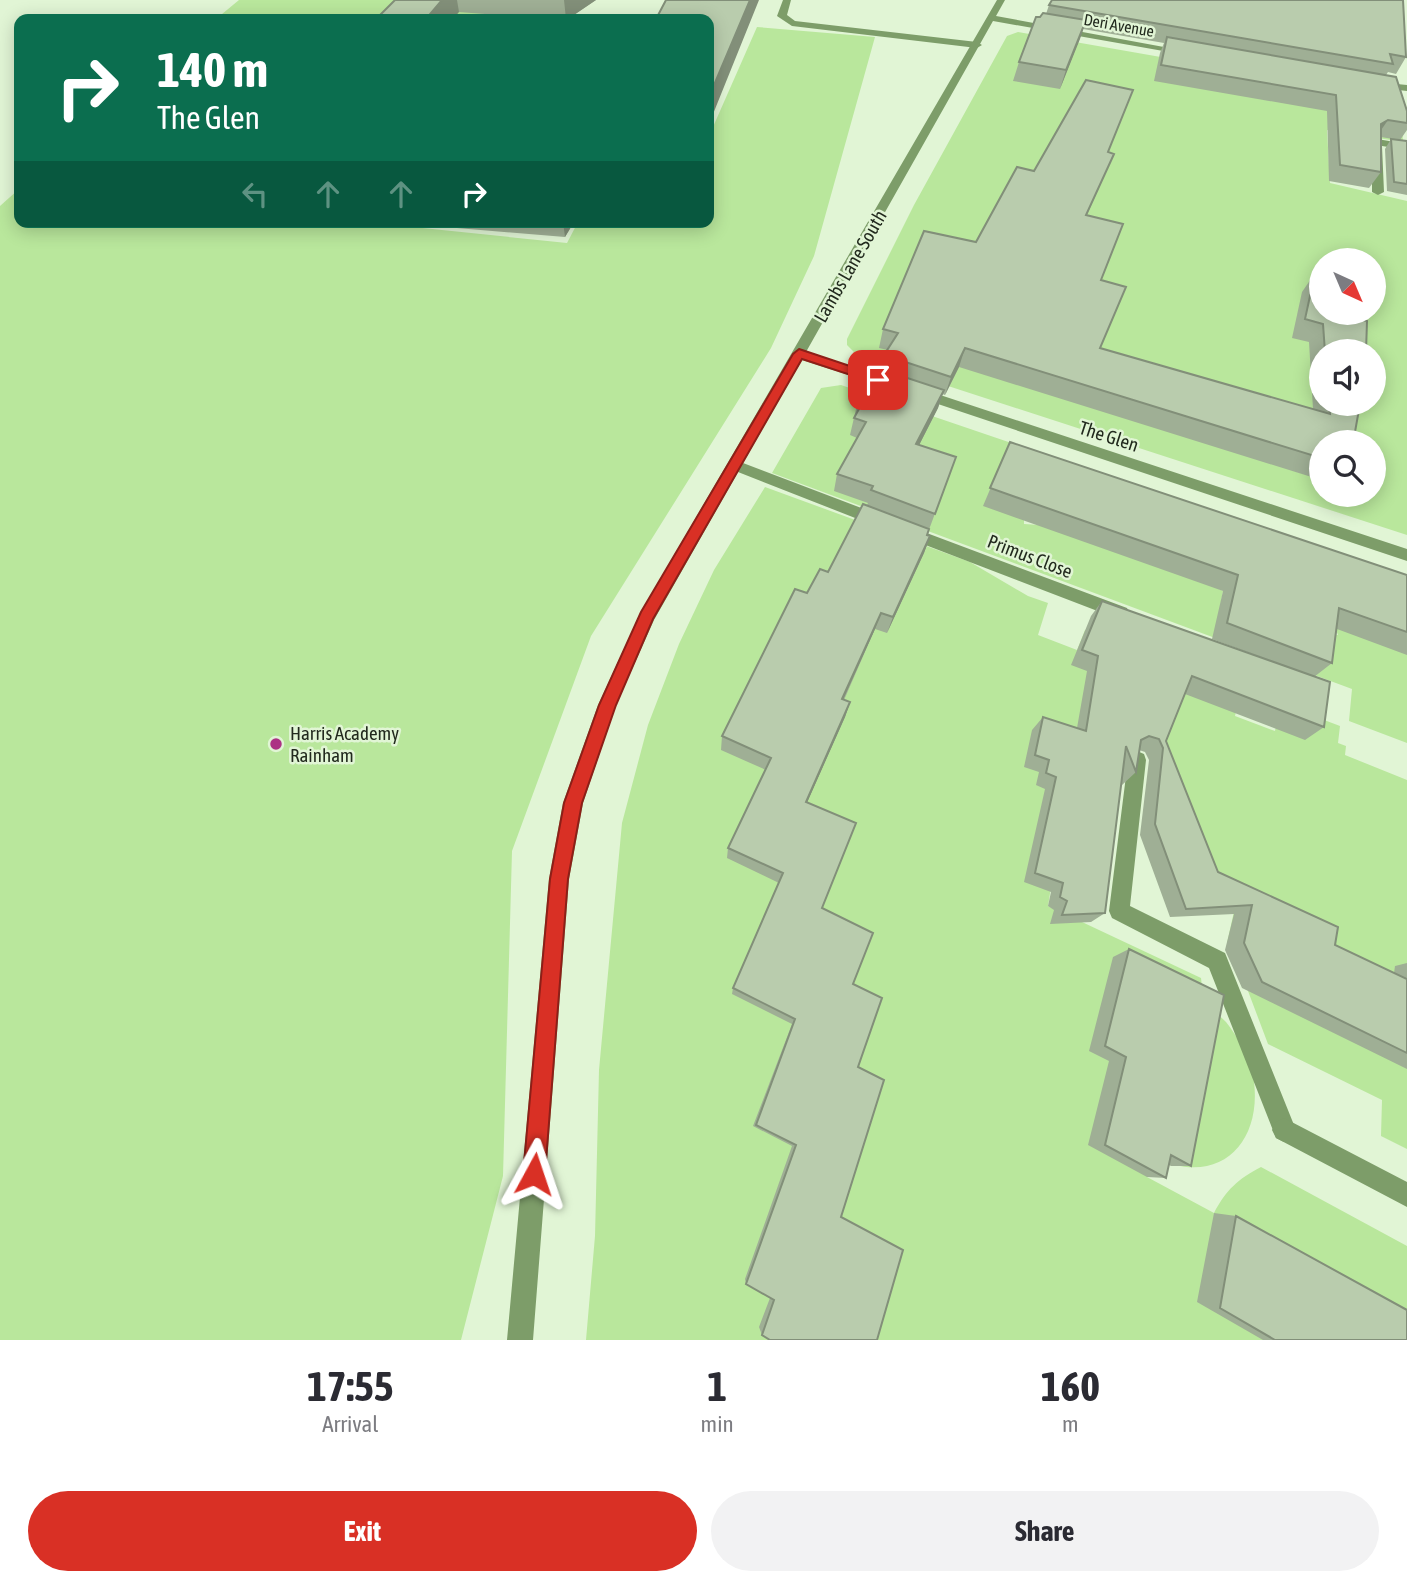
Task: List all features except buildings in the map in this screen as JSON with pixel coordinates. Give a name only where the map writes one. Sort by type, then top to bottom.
[{"type":"street","points":[[787,0],[782,16],[792,23],[977,45]]},
{"type":"street","name":"Lambs Lane South","points":[[520,1340],[559,879],[573,803],[607,705],[646,617],[1001,0]]},
{"type":"street","name":"Deri Avenue","points":[[991,18],[1195,54]]},
{"type":"street","points":[[1359,82],[1407,88]]},
{"type":"street","points":[[1378,192],[1377,142],[1407,147]]},
{"type":"street","name":"The Glen","points":[[799,354],[1407,555]]},
{"type":"street","name":"Primus Close","points":[[734,465],[1131,617]]},
{"type":"street","points":[[1137,760],[1119,911],[1217,961],[1284,1130],[1407,1195]]},
{"type":"green space","points":[[239,0],[428,0],[486,14],[222,14]]},
{"type":"green space","name":"Harris Academy Rainham","points":[[757,27],[875,37],[814,256],[771,348],[591,636],[512,851],[503,1176],[461,1340],[0,1340],[0,206],[14,193],[14,228],[422,228],[567,243],[575,228],[714,228],[714,125]]},
{"type":"green space","points":[[1018,32],[1400,99],[1403,142],[1327,130],[1330,183],[1407,201],[1407,535],[1321,507],[1386,507],[1386,430],[1309,430],[1309,503],[859,357],[847,345],[847,339],[914,205],[1007,36]]},
{"type":"green space","points":[[841,385],[1047,455],[1024,503],[1024,524],[1040,525],[1215,587],[1223,591],[1220,607],[1320,634],[1338,635],[1329,611],[1407,576],[1407,743],[1349,721],[1352,689],[772,473],[821,388]]},
{"type":"green space","points":[[765,487],[970,562],[1028,596],[1048,603],[1038,635],[1077,650],[1085,630],[1108,622],[1244,674],[1235,716],[1275,731],[1277,721],[1287,706],[1340,726],[1338,743],[1346,746],[1345,755],[1407,780],[1407,1149],[1381,1136],[1382,1100],[1268,1044],[1248,991],[1254,956],[1227,943],[1237,898],[1202,884],[1164,752],[1141,742],[1065,800],[1048,906],[1201,978],[1205,1000],[1226,1022],[1249,1061],[1255,1099],[1252,1121],[1244,1139],[1232,1154],[1216,1163],[1197,1167],[1176,1165],[1152,1156],[1147,1177],[1214,1213],[1233,1186],[1261,1167],[1407,1246],[1407,1340],[586,1340],[595,1236],[599,1070],[622,823],[648,725],[679,644],[714,570]]},
{"type":"place","name":"Harris Academy Rainham","points":[[276,744]]},
{"type":"route","points":[[534,1174],[559,879],[573,803],[607,705],[646,617],[799,354],[878,380]]}]
